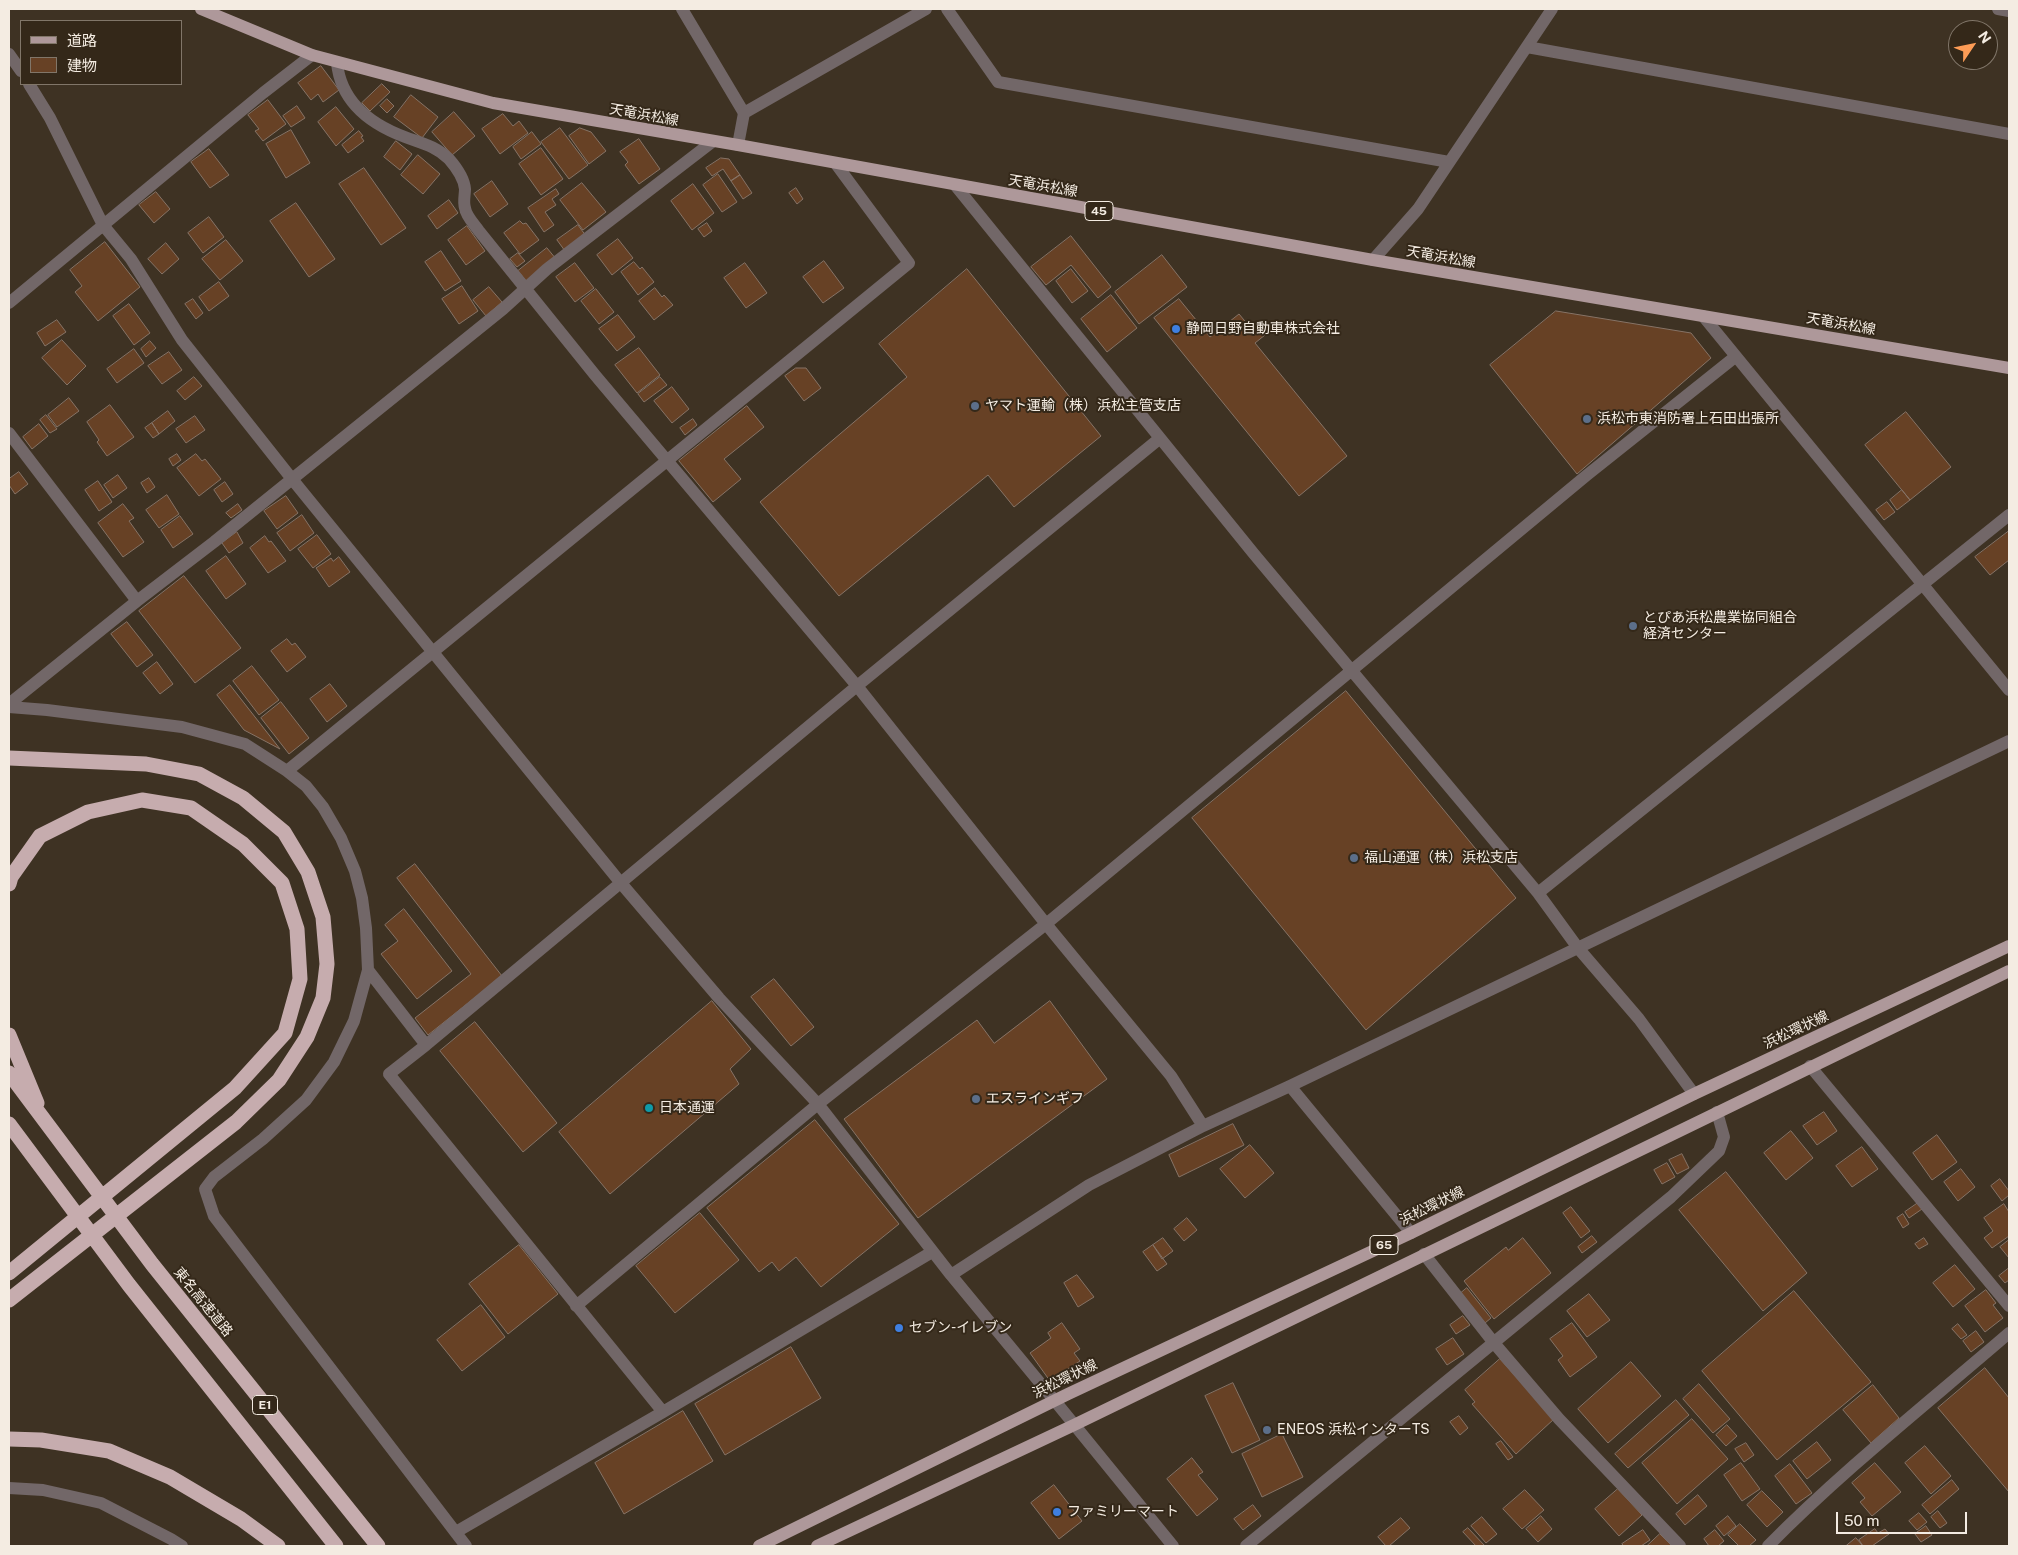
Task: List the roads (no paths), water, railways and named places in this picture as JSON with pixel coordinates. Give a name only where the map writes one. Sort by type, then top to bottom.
[{"type":"highway","points":[[9,758],[146,764],[199,774],[243,798],[284,832],[308,872],[323,917],[328,964],[323,998],[307,1037],[279,1080],[236,1122],[9,1300]]},
{"type":"highway","points":[[9,884],[11,877],[40,836],[88,812],[142,800],[191,808],[243,844],[282,883],[297,929],[300,979],[285,1033],[235,1088],[9,1273]]},
{"type":"highway","points":[[9,1035],[46,1125]]},
{"type":"highway","name":"東名高速道路","points":[[9,1074],[152,1264],[378,1546]]},
{"type":"highway","name":"E1","points":[[9,1124],[129,1285],[336,1546]]},
{"type":"highway","points":[[9,1439],[41,1440],[109,1451],[170,1477],[241,1519],[278,1546]]},
{"type":"main road","name":"天竜浜松線","points":[[210,10],[312,55],[336,63],[493,103],[738,145],[1372,260],[2009,368]]},
{"type":"main road","name":"浜松環状線","points":[[759,1546],[1055,1401],[1410,1233],[1694,1094],[2009,946]]},
{"type":"main road","name":"65","points":[[817,1546],[1074,1425],[2009,971]]},
{"type":"street","points":[[682,9],[744,113],[738,145]]},
{"type":"street","points":[[744,113],[926,9]]},
{"type":"street","points":[[947,9],[998,82],[1449,162]]},
{"type":"street","points":[[1372,260],[1418,209],[1552,9]]},
{"type":"street","points":[[1998,9],[2009,11]]},
{"type":"street","points":[[1527,47],[2009,134]]},
{"type":"street","points":[[9,54],[20,70]]},
{"type":"street","points":[[9,303],[263,93],[312,55]]},
{"type":"street","points":[[336,63],[338,78],[360,112],[380,126],[440,151],[459,172],[465,186],[465,210],[479,231],[595,375],[857,686],[1046,924],[1171,1076],[1203,1126]]},
{"type":"street","points":[[30,85],[50,118],[103,225],[131,259],[182,340],[292,479],[620,882],[719,998],[818,1104],[932,1252],[1172,1546]]},
{"type":"street","points":[[9,705],[503,309],[525,288],[712,142]]},
{"type":"street","points":[[287,771],[432,651],[669,461],[909,263],[836,164]]},
{"type":"street","points":[[955,185],[1159,439],[1538,893],[1578,948],[1639,1019],[1694,1094]]},
{"type":"street","points":[[1703,316],[1735,358],[2009,690]]},
{"type":"street","points":[[576,1306],[818,1104],[1046,924],[1588,475],[1735,358]]},
{"type":"street","points":[[9,433],[137,601]]},
{"type":"street","points":[[663,1412],[389,1074],[857,686],[1159,439]]},
{"type":"street","points":[[1538,893],[2009,515]]},
{"type":"street","points":[[9,705],[182,727],[245,744],[287,771],[306,786],[342,838],[355,871],[362,898],[366,928],[368,970],[354,1021],[334,1062],[306,1100],[286,1120],[214,1177],[205,1189],[214,1216],[466,1546]]},
{"type":"street","points":[[951,1275],[1089,1185],[1203,1126],[2009,741]]},
{"type":"street","points":[[368,970],[426,1045]]},
{"type":"street","points":[[1810,1066],[2009,1306]]},
{"type":"street","points":[[1290,1086],[1410,1233]]},
{"type":"street","points":[[1246,1546],[1671,1198],[1719,1151],[1724,1137],[1717,1112]]},
{"type":"street","points":[[456,1532],[663,1412],[932,1252]]},
{"type":"street","points":[[1424,1254],[1494,1343],[1571,1432],[1680,1546]]},
{"type":"street","points":[[1768,1546],[1836,1482],[2009,1333]]},
{"type":"street","points":[[9,1488],[43,1490],[101,1503],[171,1538],[182,1546]]},
{"type":"place","name":"静岡日野自動車株式会社","points":[[1176,329]]},
{"type":"place","name":"ヤマト運輸（株）浜松主管支店","points":[[975,406]]},
{"type":"place","name":"浜松市東消防署上石田出張所","points":[[1587,419]]},
{"type":"place","name":"とぴあ浜松農業協同組合 経済センター","points":[[1633,626]]},
{"type":"place","name":"福山通運（株）浜松支店","points":[[1354,858]]},
{"type":"place","name":"エスラインギフ","points":[[976,1099]]},
{"type":"place","name":"日本通運","points":[[649,1108]]},
{"type":"place","name":"セブン-イレブン","points":[[899,1328]]},
{"type":"place","name":"ENEOS 浜松インターTS","points":[[1267,1430]]},
{"type":"place","name":"ファミリーマート","points":[[1057,1512]]}]
